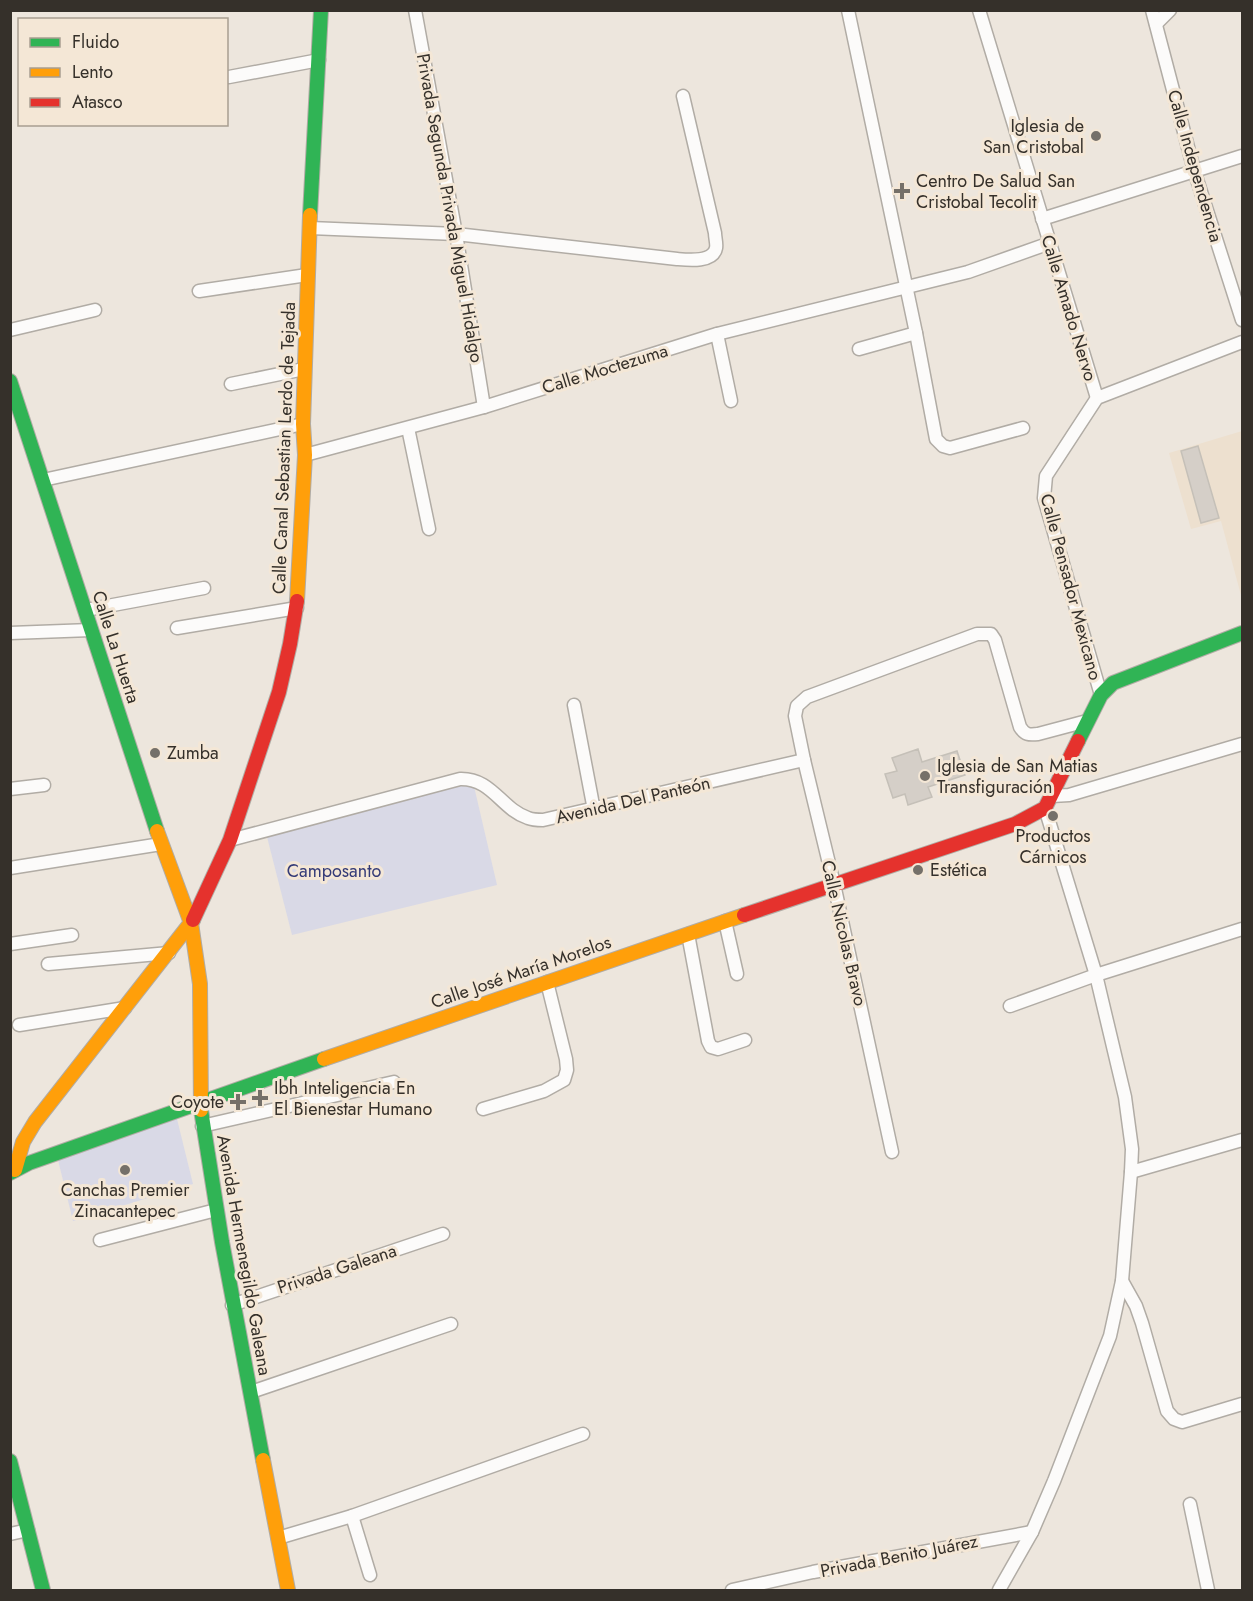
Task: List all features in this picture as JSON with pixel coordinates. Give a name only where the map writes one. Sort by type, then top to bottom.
[{"type":"street","name":"Calle Canal Sebastian Lerdo de Tejada","points":[[13,1171],[23,1142],[35,1122],[191,923],[230,840],[269,723],[288,653],[297,608],[305,455],[304,369],[321,10]]},
{"type":"street","name":"Privada Segunda Privada Miguel Hidalgo","points":[[415,10],[456,234],[484,406]]},
{"type":"street","points":[[848,10],[936,439],[943,446],[950,448],[1023,428]]},
{"type":"street","name":"Calle Amado Nervo","points":[[979,10],[1097,398]]},
{"type":"street","name":"Calle Independencia","points":[[1152,10],[1194,170],[1242,320]]},
{"type":"street","points":[[1156,24],[1170,10]]},
{"type":"street","points":[[229,77],[319,60]]},
{"type":"street","points":[[310,228],[456,234],[677,260],[705,259],[713,254],[716,248],[715,233],[682,96]]},
{"type":"street","points":[[1042,219],[1242,156]]},
{"type":"street","name":"Calle Moctezuma","points":[[305,455],[484,406],[717,334],[968,272],[1050,243]]},
{"type":"street","points":[[199,291],[308,275]]},
{"type":"street","points":[[10,330],[95,310]]},
{"type":"street","points":[[859,349],[916,333]]},
{"type":"street","points":[[717,334],[731,401]]},
{"type":"street","points":[[1097,398],[1242,342]]},
{"type":"street","points":[[231,384],[304,369]]},
{"type":"street","name":"Calle La Huerta","points":[[10,381],[161,844],[191,923]]},
{"type":"street","name":"Calle Pensador Mexicano","points":[[1097,398],[1046,476],[1044,498],[1101,695]]},
{"type":"street","points":[[43,480],[303,424]]},
{"type":"street","points":[[408,428],[429,529]]},
{"type":"street","points":[[86,610],[204,588]]},
{"type":"street","points":[[177,628],[297,608]]},
{"type":"street","points":[[10,633],[91,630]]},
{"type":"street","name":"Calle Nicolas Bravo","points":[[892,1152],[834,884],[804,760],[795,716],[797,706],[807,697],[977,633],[991,634],[995,640],[1020,727],[1024,733],[1038,734],[1087,721]]},
{"type":"street","points":[[999,1590],[1032,1532],[1075,1432],[1110,1336],[1122,1281],[1131,1172],[1132,1149],[1125,1097],[1096,975],[1048,802],[1101,695],[1113,683],[1242,633]]},
{"type":"street","points":[[574,705],[594,810]]},
{"type":"street","points":[[1048,802],[1242,744]]},
{"type":"street","name":"Avenida Del Panteón","points":[[230,840],[460,779],[472,779],[483,784],[516,812],[529,819],[543,820],[804,760]]},
{"type":"street","points":[[10,789],[44,785]]},
{"type":"street","name":"Calle José María Morelos","points":[[13,1171],[200,1102],[725,921],[1015,824],[1048,802]]},
{"type":"street","points":[[10,868],[161,844]]},
{"type":"street","points":[[725,921],[737,974]]},
{"type":"street","name":"Avenida Hermenegildo Galeana","points":[[191,923],[200,984],[202,1126],[232,1305],[251,1392],[288,1590]]},
{"type":"street","points":[[1010,1006],[1096,975],[1242,929]]},
{"type":"street","points":[[688,934],[711,1047],[717,1049],[745,1040]]},
{"type":"street","points":[[10,944],[72,935]]},
{"type":"street","points":[[48,964],[169,953]]},
{"type":"street","points":[[483,1109],[544,1090],[564,1080],[567,1070],[566,1059],[547,982]]},
{"type":"street","points":[[19,1025],[125,1008]]},
{"type":"street","points":[[202,1126],[394,1082]]},
{"type":"street","points":[[1131,1172],[1242,1140]]},
{"type":"street","points":[[100,1240],[216,1210]]},
{"type":"street","name":"Privada Galeana","points":[[232,1305],[443,1234]]},
{"type":"street","points":[[1122,1281],[1137,1306],[1167,1411],[1174,1419],[1182,1422],[1242,1404]]},
{"type":"street","points":[[251,1392],[451,1324]]},
{"type":"street","points":[[278,1538],[352,1516],[583,1434]]},
{"type":"street","points":[[10,1461],[43,1590]]},
{"type":"street","points":[[1190,1504],[1208,1590]]},
{"type":"street","points":[[352,1516],[370,1575]]},
{"type":"street","points":[[10,1534],[28,1530]]},
{"type":"street","name":"Privada Benito Juárez","points":[[732,1590],[813,1572],[1032,1532]]},
{"type":"shaded area","points":[[1242,431],[1242,599],[1221,521],[1191,529],[1169,453]]},
{"type":"green space","name":"Camposanto","points":[[473,782],[497,885],[292,935],[266,833]]},
{"type":"green space","name":"Canchas Premier Zinacantepec","points":[[177,1119],[193,1184],[73,1221],[57,1156]]},
{"type":"building","points":[[1198,446],[1219,518],[1201,523],[1181,451]]},
{"type":"building","name":"Iglesia de San Matias Transfiguración","points":[[918,749],[922,762],[957,751],[965,775],[928,787],[932,797],[908,805],[905,794],[893,798],[885,774],[897,771],[892,758]]},
{"type":"traffic: fast","points":[[310,215],[321,10]]},
{"type":"traffic: fast","points":[[10,381],[157,831]]},
{"type":"traffic: fast","points":[[1078,741],[1101,695],[1113,683],[1242,633]]},
{"type":"traffic: fast","points":[[10,1173],[29,1163],[324,1059]]},
{"type":"traffic: fast","points":[[201,1110],[222,1242],[263,1460]]},
{"type":"traffic: fast","points":[[10,1461],[43,1590]]},
{"type":"traffic: slow","points":[[297,601],[305,455],[303,424],[310,215]]},
{"type":"traffic: slow","points":[[157,831],[191,923],[200,984],[201,1110]]},
{"type":"traffic: slow","points":[[324,1059],[744,915]]},
{"type":"traffic: slow","points":[[15,1170],[23,1142],[35,1122],[193,920]]},
{"type":"traffic: slow","points":[[263,1460],[288,1590]]},
{"type":"traffic: jam","points":[[193,920],[230,840],[279,692],[297,601]]},
{"type":"traffic: jam","points":[[744,915],[1015,824],[1045,808],[1078,741]]},
{"type":"place","name":"Iglesia de San Cristobal","points":[[1096,136]]},
{"type":"place","name":"Centro De Salud San Cristobal Tecolit","points":[[902,191]]},
{"type":"place","name":"Zumba","points":[[155,753]]},
{"type":"place","name":"Iglesia de San Matias Transfiguración","points":[[925,776]]},
{"type":"place","name":"Productos Cárnicos","points":[[1053,816]]},
{"type":"place","name":"Estética","points":[[918,870]]},
{"type":"place","name":"Ibh Inteligencia En El Bienestar Humano","points":[[260,1098]]},
{"type":"place","name":"Coyote","points":[[238,1102]]},
{"type":"place","name":"Canchas Premier Zinacantepec","points":[[125,1170]]}]
